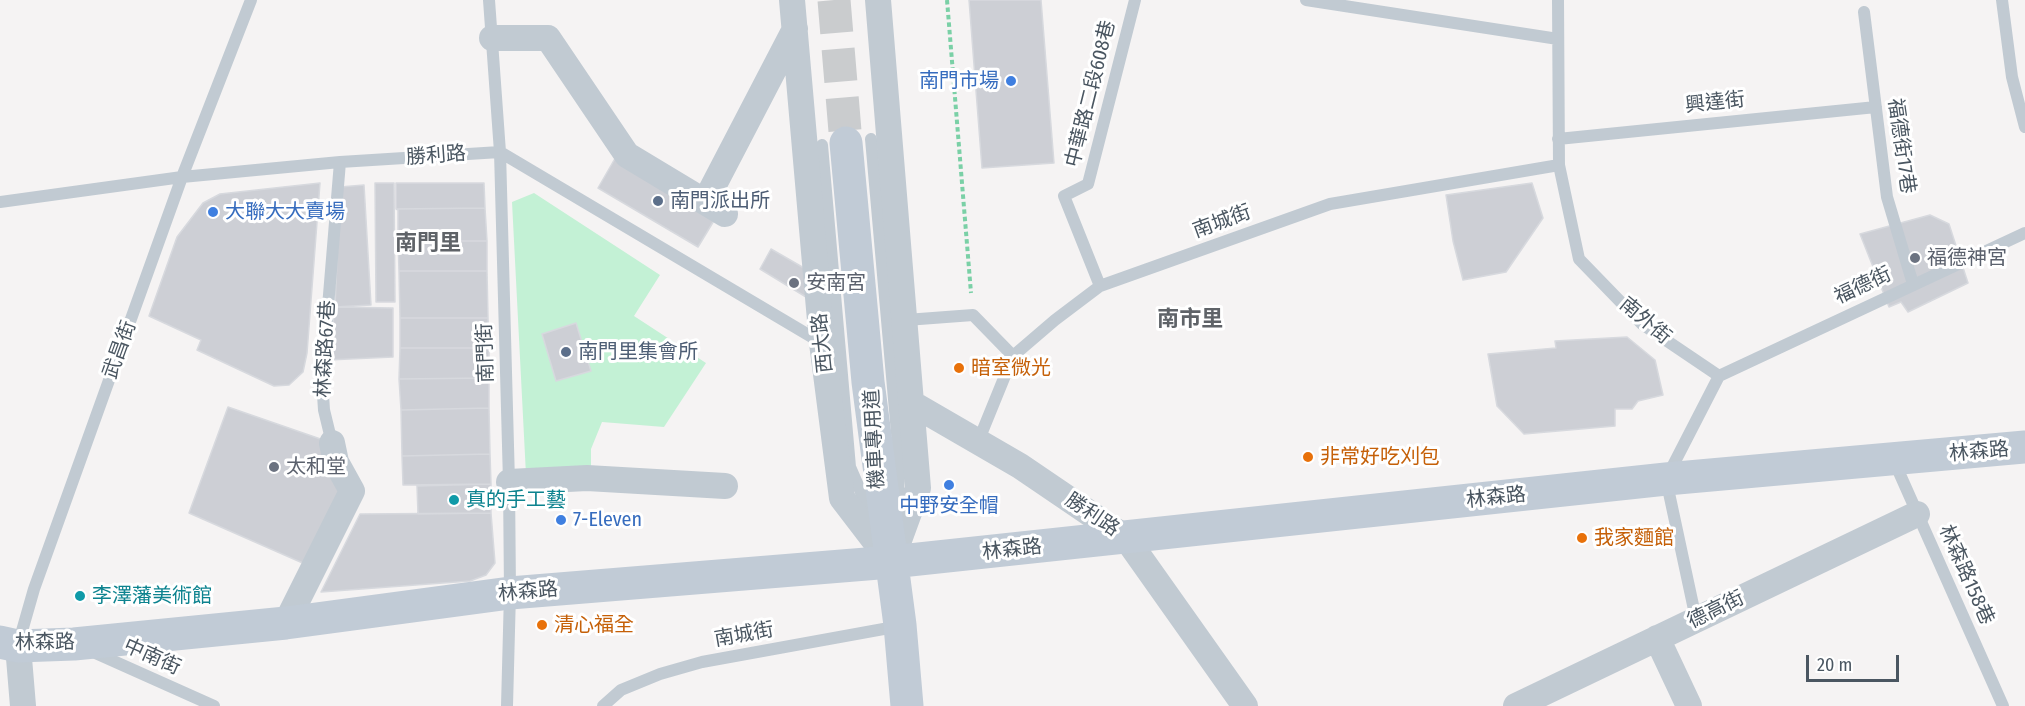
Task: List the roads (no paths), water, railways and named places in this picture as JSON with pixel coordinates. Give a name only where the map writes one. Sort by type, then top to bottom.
[{"type":"street","name":"西大路","points":[[792,0],[822,343],[842,498],[891,562]]},
{"type":"street","points":[[878,0],[913,404],[918,488],[891,562]]},
{"type":"street","points":[[492,38],[548,38],[627,155],[715,208],[795,29]]},
{"type":"street","name":"西大路","points":[[846,142],[868,382],[900,626],[907,706]]},
{"type":"street","name":"勝利路","points":[[913,404],[1020,466],[1126,538],[1245,706]]},
{"type":"street","name":"林森路67巷","points":[[286,622],[352,491],[336,462],[332,443]]},
{"type":"street","name":"林森路","points":[[9,644],[74,644],[286,622],[510,593],[891,562],[1666,479],[2025,447]]},
{"type":"street","points":[[509,482],[587,478],[725,486]]},
{"type":"street","name":"德高街","points":[[1516,706],[1917,514]]},
{"type":"street","points":[[1657,638],[1689,706]]},
{"type":"street","name":"武昌街","points":[[9,644],[23,706]]},
{"type":"lane","name":"武昌街","points":[[9,644],[34,589],[182,177],[251,0]]},
{"type":"lane","name":"南門街","points":[[489,0],[500,152],[509,482],[510,593],[507,706]]},
{"type":"lane","name":"中華路二段608巷","points":[[1100,286],[1064,196],[1088,184],[1135,0]]},
{"type":"lane","points":[[1306,0],[1558,39]]},
{"type":"lane","name":"南外街","points":[[1558,0],[1559,165],[1579,259],[1642,324],[1719,376]]},
{"type":"lane","points":[[2002,0],[2012,76],[2025,127]]},
{"type":"lane","name":"福德街17巷","points":[[1864,12],[1887,197],[1913,284]]},
{"type":"lane","name":"興達街","points":[[1558,139],[1876,106]]},
{"type":"lane","name":"勝利路","points":[[0,202],[182,177],[340,162],[500,152]]},
{"type":"lane","points":[[500,152],[822,343]]},
{"type":"lane","name":"林森路67巷","points":[[332,443],[324,410],[322,379],[340,162]]},
{"type":"lane","name":"南城街","points":[[978,442],[1013,356],[1100,286],[1330,204],[1559,165]]},
{"type":"lane","name":"福德街","points":[[1719,376],[2025,233]]},
{"type":"lane","points":[[906,320],[973,315],[1013,356]]},
{"type":"lane","points":[[1696,620],[1666,479],[1719,376]]},
{"type":"lane","name":"林森路158巷","points":[[1893,460],[2003,706]]},
{"type":"lane","name":"南城街","points":[[603,706],[621,690],[660,674],[702,662],[900,626]]},
{"type":"lane","name":"中南街","points":[[74,644],[214,706]]},
{"type":"tunnel","points":[[834,0],[846,143]]},
{"type":"place","name":"南門市場","points":[[1011,81]]},
{"type":"place","name":"南門派出所","points":[[658,201]]},
{"type":"place","name":"大聯大大賣場","points":[[213,212]]},
{"type":"place","name":"福德神宮","points":[[1915,258]]},
{"type":"place","name":"安南宮","points":[[794,283]]},
{"type":"place","name":"南門里集會所","points":[[566,352]]},
{"type":"place","name":"暗室微光","points":[[959,368]]},
{"type":"place","name":"非常好吃刈包","points":[[1308,457]]},
{"type":"place","name":"太和堂","points":[[274,467]]},
{"type":"place","name":"中野安全帽","points":[[949,485]]},
{"type":"place","name":"真的手工藝","points":[[454,500]]},
{"type":"place","name":"7-Eleven","points":[[561,520]]},
{"type":"place","name":"我家麵館","points":[[1582,538]]},
{"type":"place","name":"李澤藩美術館","points":[[80,596]]},
{"type":"place","name":"清心福全","points":[[542,625]]},
{"type":"district","name":"南門里","points":[[428,244]]},
{"type":"district","name":"南市里","points":[[1190,320]]}]
